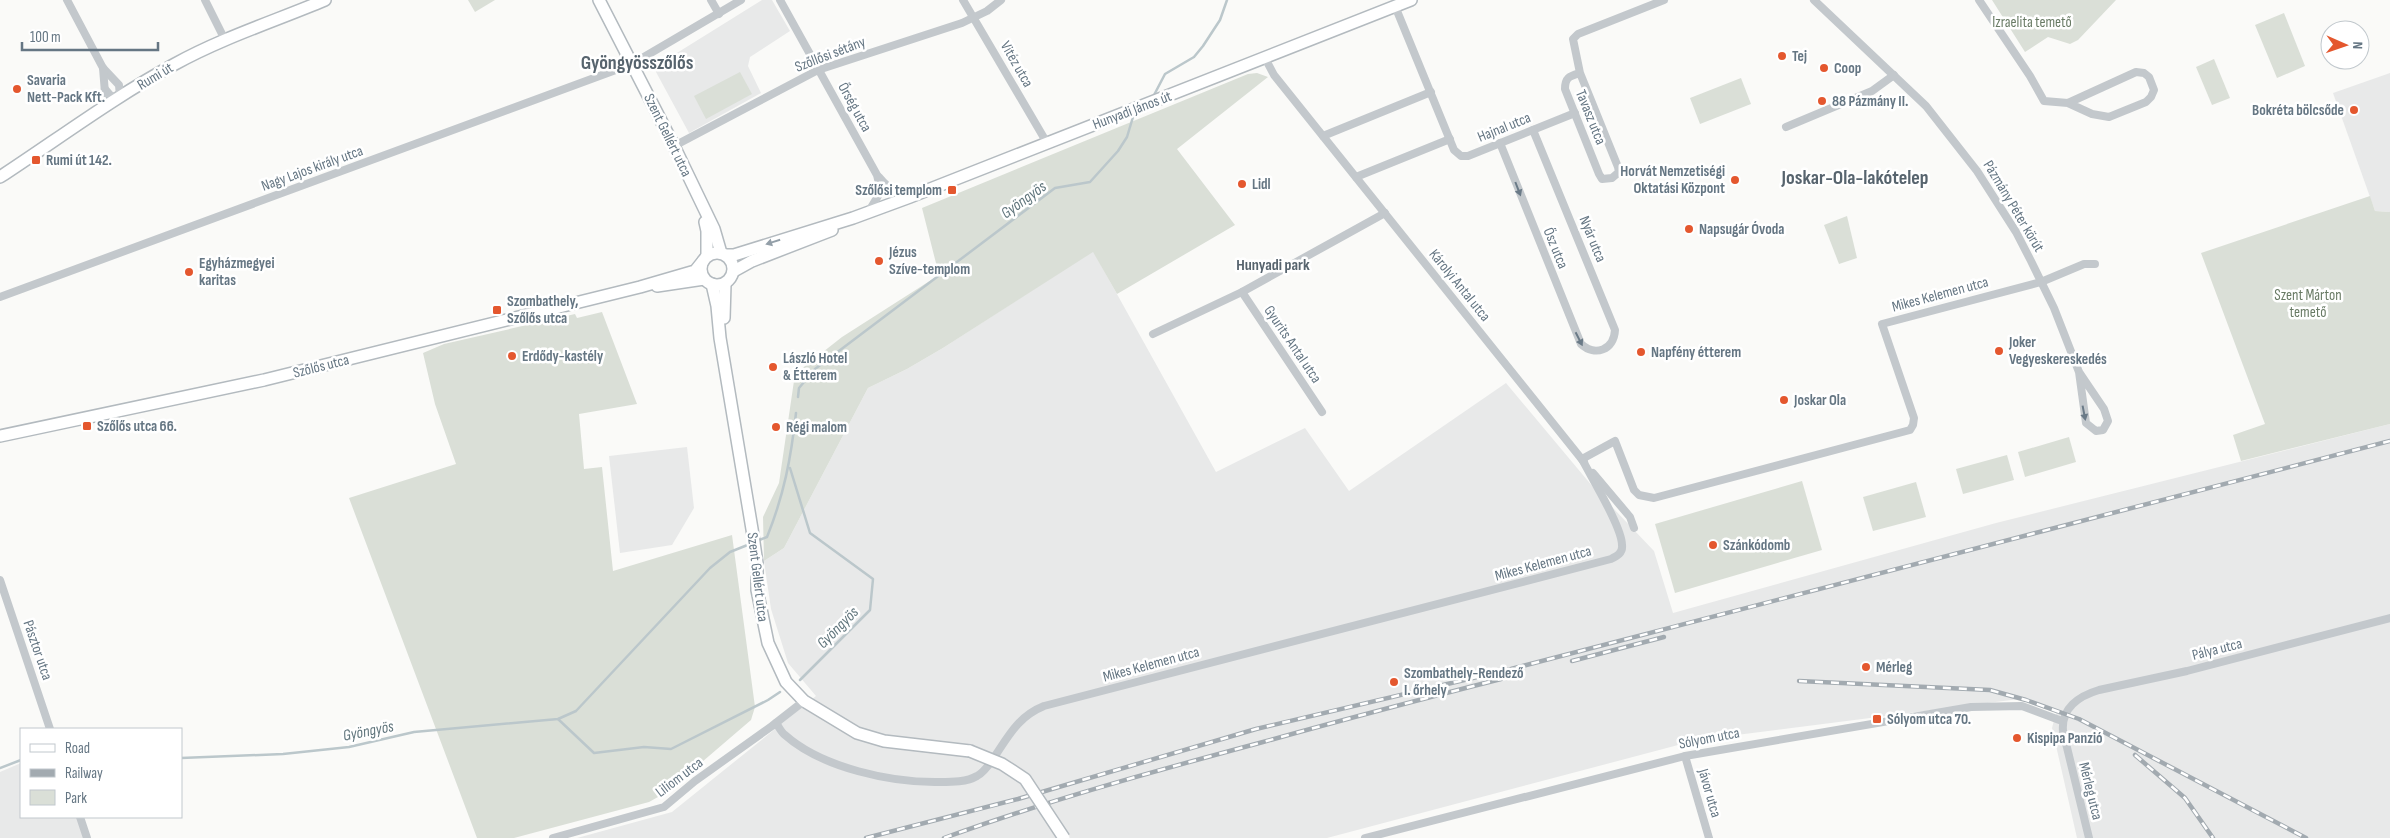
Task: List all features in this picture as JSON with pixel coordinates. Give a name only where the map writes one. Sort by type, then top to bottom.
[{"type":"street","points":[[66,0],[103,68],[116,80],[120,88],[120,97],[110,96],[105,89]]},
{"type":"street","points":[[205,0],[225,40]]},
{"type":"street","name":"Rumi út","points":[[0,177],[120,97],[176,63],[225,40],[325,0]]},
{"type":"street","name":"Szent Gellért utca","points":[[599,0],[674,146],[724,254]]},
{"type":"street","points":[[711,0],[718,14]]},
{"type":"street","name":"Nagy Lajos király utca","points":[[0,297],[632,64],[741,0]]},
{"type":"street","name":"Őrség utca","points":[[780,0],[877,175],[893,190],[903,192],[916,188],[929,190]]},
{"type":"street","name":"Vitéz utca","points":[[964,0],[1047,143]]},
{"type":"street","name":"Szőllősi sétány","points":[[674,146],[818,70],[974,18],[1001,0]]},
{"type":"street","name":"Hunyadi János út","points":[[724,254],[734,255],[866,214],[1412,0]]},
{"type":"street","points":[[1580,73],[1572,45],[1573,39],[1578,34],[1664,0]]},
{"type":"street","name":"Pázmány Péter körút","points":[[1814,0],[1894,75],[1938,121],[1977,171],[2016,232],[2054,308],[2079,372],[2104,410],[2108,421],[2103,430],[2096,431],[2086,422],[2079,372]]},
{"type":"street","points":[[1979,0],[2030,76],[2044,101],[2068,103],[2092,114],[2109,116],[2146,102],[2154,90],[2149,77],[2144,73],[2136,72],[2068,103]]},
{"type":"street","name":"Hajnal utca","points":[[1395,6],[1454,150],[1462,156],[1468,156],[1575,113]]},
{"type":"street","name":"Károlyi Antal utca","points":[[1265,58],[1274,75],[1630,517],[1634,528]]},
{"type":"street","points":[[98,112],[104,102],[103,68]]},
{"type":"street","name":"Tavasz utca","points":[[1580,73],[1618,167],[1616,176],[1607,180],[1602,179],[1575,113],[1565,89],[1565,82],[1568,77],[1580,73]]},
{"type":"street","points":[[1786,127],[1872,91],[1894,75]]},
{"type":"street","points":[[116,80],[128,84],[144,82]]},
{"type":"street","points":[[1323,136],[1431,92]]},
{"type":"street","name":"Nyár utca","points":[[1533,130],[1615,330],[1615,339],[1611,345],[1598,351]]},
{"type":"street","points":[[1356,177],[1450,139]]},
{"type":"street","name":"Ősz utca","points":[[1500,143],[1581,344],[1588,350],[1598,351]]},
{"type":"street","points":[[866,214],[881,191],[877,175]]},
{"type":"street","name":"Szent Gellért utca","points":[[694,190],[708,231],[705,259]]},
{"type":"street","points":[[1153,334],[1242,292],[1385,214]]},
{"type":"street","name":"Hunyadi János út","points":[[734,271],[752,261],[835,229],[853,218]]},
{"type":"street","points":[[714,253],[724,254],[732,262],[734,271],[730,280],[725,284],[708,282],[701,272],[705,259],[714,253]]},
{"type":"street","name":"Szőlős utca","points":[[0,436],[264,380],[640,287],[695,270],[705,259]]},
{"type":"street","points":[[2041,282],[2084,264],[2095,264]]},
{"type":"street","name":"Szent Gellért utca","points":[[708,282],[717,306],[755,550],[757,590],[768,643],[786,682],[804,701],[841,724],[870,737],[891,742],[970,751],[1002,764],[1022,776],[1032,788],[1064,838]]},
{"type":"street","name":"Szőlős utca","points":[[640,287],[708,282]]},
{"type":"street","name":"Mikes Kelemen utca","points":[[776,723],[786,736],[805,748],[832,762],[868,773],[907,781],[950,782],[969,780],[978,776],[987,767],[1024,716],[1044,706],[1611,559],[1619,554],[1623,546],[1620,532],[1582,459],[1615,441],[1634,490],[1639,495],[1654,498],[1910,430],[1914,418],[1882,324],[2041,282]]},
{"type":"street","name":"Szent Gellért utca","points":[[724,360],[725,284]]},
{"type":"street","name":"Gyurits Antal utca","points":[[1242,292],[1322,412]]},
{"type":"street","name":"Pásztor utca","points":[[0,580],[50,728]]},
{"type":"street","name":"Pálya utca","points":[[2062,721],[2073,702],[2088,693],[2195,669],[2390,618]]},
{"type":"street","name":"Liliom utca","points":[[553,838],[664,807],[695,781],[804,701]]},
{"type":"street","name":"Sólyom utca","points":[[1365,838],[1685,756],[1994,705],[2022,706],[2062,721]]},
{"type":"street","name":"Mérleg utca","points":[[2062,721],[2064,739],[2089,838]]},
{"type":"street","name":"Jávor utca","points":[[1685,756],[1709,838]]},
{"type":"street","points":[[80,818],[87,838]]},
{"type":"shaded area","points":[[762,0],[772,0],[790,31],[750,57],[748,66],[761,93],[689,133],[656,72],[656,66]]},
{"type":"shaded area","points":[[2390,73],[2390,212],[2375,211],[2333,93]]},
{"type":"shaded area","points":[[1093,251],[1216,472],[1305,428],[1349,491],[1506,383],[1593,487],[1654,551],[1673,613],[1996,523],[2390,424],[2390,838],[2077,838],[2052,728],[2056,713],[2019,699],[1697,740],[1327,838],[577,838],[672,812],[816,696],[788,663],[771,609],[764,561],[784,548],[868,388],[907,369],[943,348]]},
{"type":"shaded area","points":[[687,447],[694,508],[672,545],[620,553],[609,456]]},
{"type":"shaded area","points":[[20,763],[20,818],[82,818],[89,838],[0,838],[0,772]]},
{"type":"green space","points":[[468,0],[495,0],[475,12]]},
{"type":"green space","name":"Izraelita temető","points":[[1992,0],[2116,0],[2078,40],[2070,44],[2048,37],[2025,52]]},
{"type":"green space","points":[[2284,13],[2305,66],[2277,78],[2255,25]]},
{"type":"green space","points":[[2214,59],[2230,98],[2212,105],[2196,67]]},
{"type":"green space","points":[[740,72],[752,94],[706,119],[694,96]]},
{"type":"green space","points":[[1257,73],[1268,77],[1177,149],[1235,225],[1117,294],[1093,252],[943,348],[907,369],[868,388],[784,548],[764,561],[763,517],[779,483],[795,374],[842,337],[939,275],[922,208],[1248,74]]},
{"type":"green space","points":[[1741,78],[1751,104],[1700,124],[1690,98]]},
{"type":"green space","name":"Szent Márton temető","points":[[2370,196],[2375,211],[2390,212],[2390,424],[2241,461],[2233,435],[2265,424],[2201,253]]},
{"type":"green space","points":[[1847,216],[1857,258],[1839,264],[1824,225]]},
{"type":"green space","points":[[602,312],[637,404],[579,414],[584,469],[602,467],[613,571],[732,535],[755,707],[751,720],[667,792],[649,802],[514,838],[477,838],[349,498],[456,464],[435,404],[423,353],[444,344],[575,314],[577,318]]},
{"type":"green space","points":[[2069,437],[2076,462],[2025,477],[2018,452]]},
{"type":"green space","points":[[2007,455],[2014,480],[1963,494],[1956,469]]},
{"type":"green space","points":[[1802,481],[1822,550],[1675,593],[1655,524]]},
{"type":"green space","points":[[1916,482],[1926,517],[1873,531],[1863,497]]},
{"type":"waterway","name":"Gyöngyös","points":[[1153,97],[1165,74],[1194,57],[1203,46],[1220,20],[1227,0]]},
{"type":"waterway","name":"Gyöngyös","points":[[798,397],[799,388],[815,369],[1055,188],[1090,182],[1118,151],[1127,137],[1133,117],[1146,110]]},
{"type":"waterway","name":"Gyöngyös","points":[[757,541],[767,537],[778,506],[789,461],[796,413]]},
{"type":"waterway","name":"Gyöngyös","points":[[790,468],[810,533],[873,579],[870,610],[800,680]]},
{"type":"waterway","name":"Gyöngyös","points":[[182,758],[283,754],[349,747],[414,732],[558,719],[576,711],[710,568],[730,552],[750,544]]},
{"type":"waterway","name":"Gyöngyös","points":[[558,719],[594,753],[644,747],[671,749],[768,700],[780,692]]},
{"type":"waterway","name":"Gyöngyös","points":[[0,768],[20,760]]},
{"type":"railway","points":[[866,838],[1018,799],[1256,729],[1511,669],[2390,441]]},
{"type":"railway","points":[[1572,661],[1664,637]]},
{"type":"railway","points":[[944,838],[1023,811],[1142,775],[1501,679]]},
{"type":"railway","points":[[1799,681],[1990,690],[2026,700],[2079,719],[2306,838]]},
{"type":"railway","points":[[2135,755],[2185,798],[2213,838]]},
{"type":"place","name":"Tej","points":[[1782,56]]},
{"type":"place","name":"Coop","points":[[1824,68]]},
{"type":"place","name":"Savaria Nett-Pack Kft.","points":[[17,89]]},
{"type":"place","name":"88 Pázmány II.","points":[[1822,101]]},
{"type":"place","name":"Bokréta bölcsőde","points":[[2354,110]]},
{"type":"place","name":"Rumi út 142.","points":[[36,160]]},
{"type":"place","name":"Horvát Nemzetiségi Oktatási Központ","points":[[1735,180]]},
{"type":"place","name":"Lidl","points":[[1242,184]]},
{"type":"place","name":"Szőlősi templom","points":[[952,190]]},
{"type":"place","name":"Napsugár Óvoda","points":[[1689,229]]},
{"type":"place","name":"Jézus Szíve-templom","points":[[879,261]]},
{"type":"place","name":"Egyházmegyei karitas","points":[[189,272]]},
{"type":"place","name":"Szombathely, Szőlős utca","points":[[497,310]]},
{"type":"place","name":"Joker Vegyeskereskedés","points":[[1999,351]]},
{"type":"place","name":"Napfény étterem","points":[[1641,352]]},
{"type":"place","name":"Erdődy-kastély","points":[[512,356]]},
{"type":"place","name":"László Hotel & Étterem","points":[[773,367]]},
{"type":"place","name":"Joskar Ola","points":[[1784,400]]},
{"type":"place","name":"Szőlős utca 66.","points":[[87,426]]},
{"type":"place","name":"Régi malom","points":[[776,427]]},
{"type":"place","name":"Szánkódomb","points":[[1713,545]]},
{"type":"place","name":"Mérleg","points":[[1866,667]]},
{"type":"place","name":"Szombathely-Rendező I. őrhely","points":[[1394,682]]},
{"type":"place","name":"Sólyom utca 70.","points":[[1877,719]]},
{"type":"place","name":"Kispipa Panzió","points":[[2017,738]]},
{"type":"district","name":"Gyöngyösszőlős","points":[[637,62]]},
{"type":"district","name":"Joskar-Ola-lakótelep","points":[[1855,177]]},
{"type":"district","name":"Hunyadi park","points":[[1273,264]]}]
